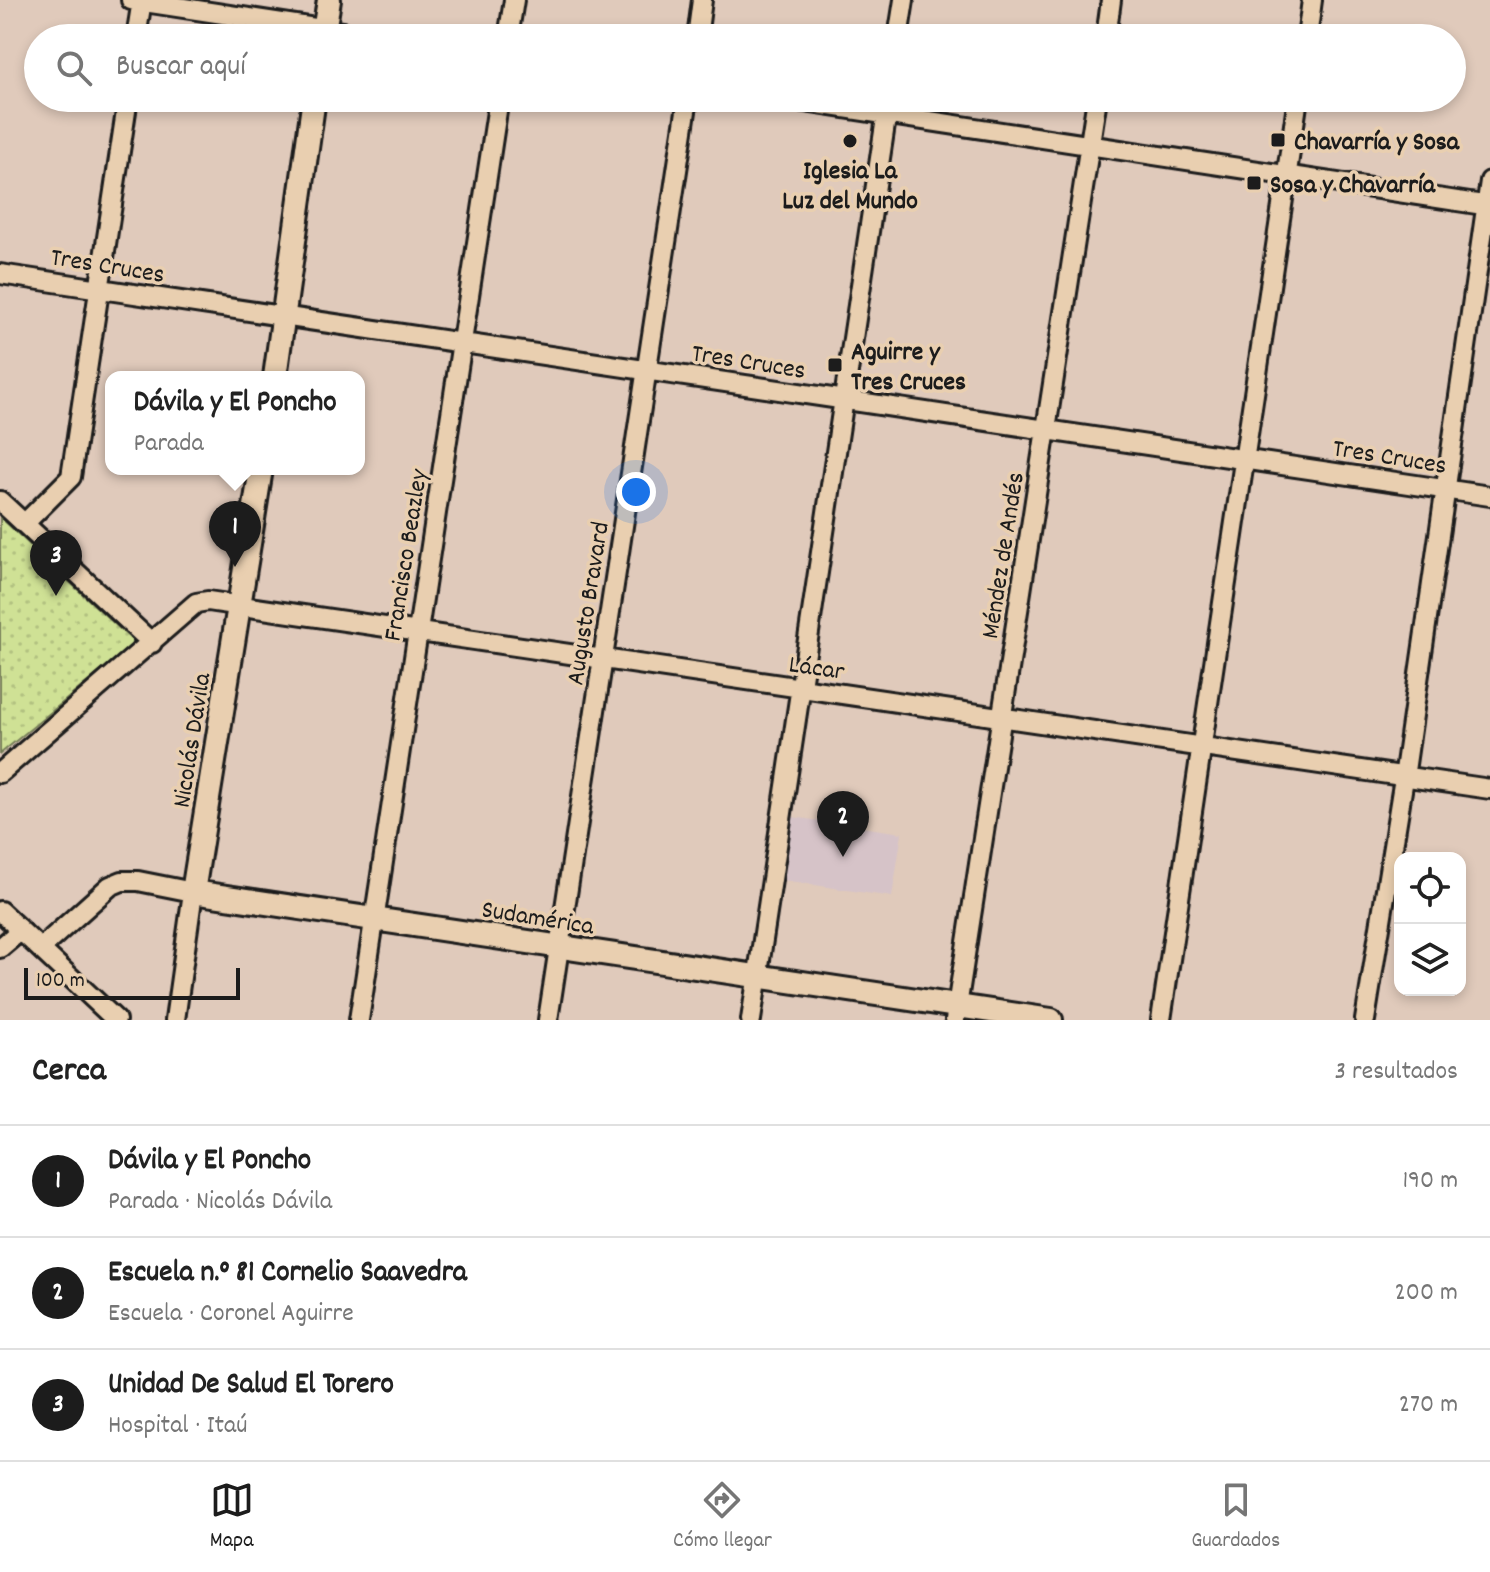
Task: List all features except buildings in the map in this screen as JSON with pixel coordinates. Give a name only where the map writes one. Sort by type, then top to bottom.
[{"type":"street","points":[[325,24],[329,0]]},
{"type":"street","points":[[510,24],[514,0]]},
{"type":"street","points":[[699,24],[702,0]]},
{"type":"street","points":[[900,24],[904,0]]},
{"type":"street","points":[[1108,24],[1111,0]]},
{"type":"street","points":[[1309,24],[1312,0]]},
{"type":"street","points":[[137,24],[138,1],[267,24]]},
{"type":"street","points":[[25,523],[71,477],[126,112]]},
{"type":"street","points":[[276,371],[312,112]]},
{"type":"street","name":"Francisco Beazley","points":[[359,1020],[497,112]]},
{"type":"street","name":"Augusto Bravard","points":[[548,1020],[686,112]]},
{"type":"street","points":[[751,1020],[887,112]]},
{"type":"street","points":[[918,112],[1089,146],[1488,205]]},
{"type":"street","name":"Méndez de Andés","points":[[956,1013],[1095,112]]},
{"type":"street","points":[[1161,1020],[1296,112]]},
{"type":"street","points":[[1365,1020],[1404,778],[1490,181]]},
{"type":"street","name":"Tres Cruces","points":[[0,274],[1490,496]]},
{"type":"street","name":"Nicolás Dávila","points":[[175,1020],[260,475]]},
{"type":"street","points":[[0,501],[152,643]]},
{"type":"street","name":"Lácar","points":[[0,773],[196,603],[418,631],[800,691],[1490,789]]},
{"type":"street","name":"Sudamérica","points":[[41,948],[110,886],[122,881],[758,977],[956,1013],[1051,1020]]},
{"type":"street","points":[[0,911],[116,1020]]},
{"type":"street","points":[[0,948],[20,931]]},
{"type":"shaded area","points":[[793,817],[902,833],[892,897],[783,880]]},
{"type":"green space","points":[[0,517],[135,643],[0,754]]},
{"type":"place","name":"Chavarría y Sosa","points":[[1278,140]]},
{"type":"place","name":"Iglesia La Luz del Mundo","points":[[850,141]]},
{"type":"place","name":"Sosa y Chavarría","points":[[1254,183]]},
{"type":"place","name":"Aguirre y Tres Cruces","points":[[835,365]]},
{"type":"place","name":"Dávila y El Poncho","points":[[235,567]]},
{"type":"place","name":"Unidad De Salud El Torero","points":[[56,596]]},
{"type":"place","name":"Escuela n.° 81 Cornelio Saavedra","points":[[843,857]]}]
